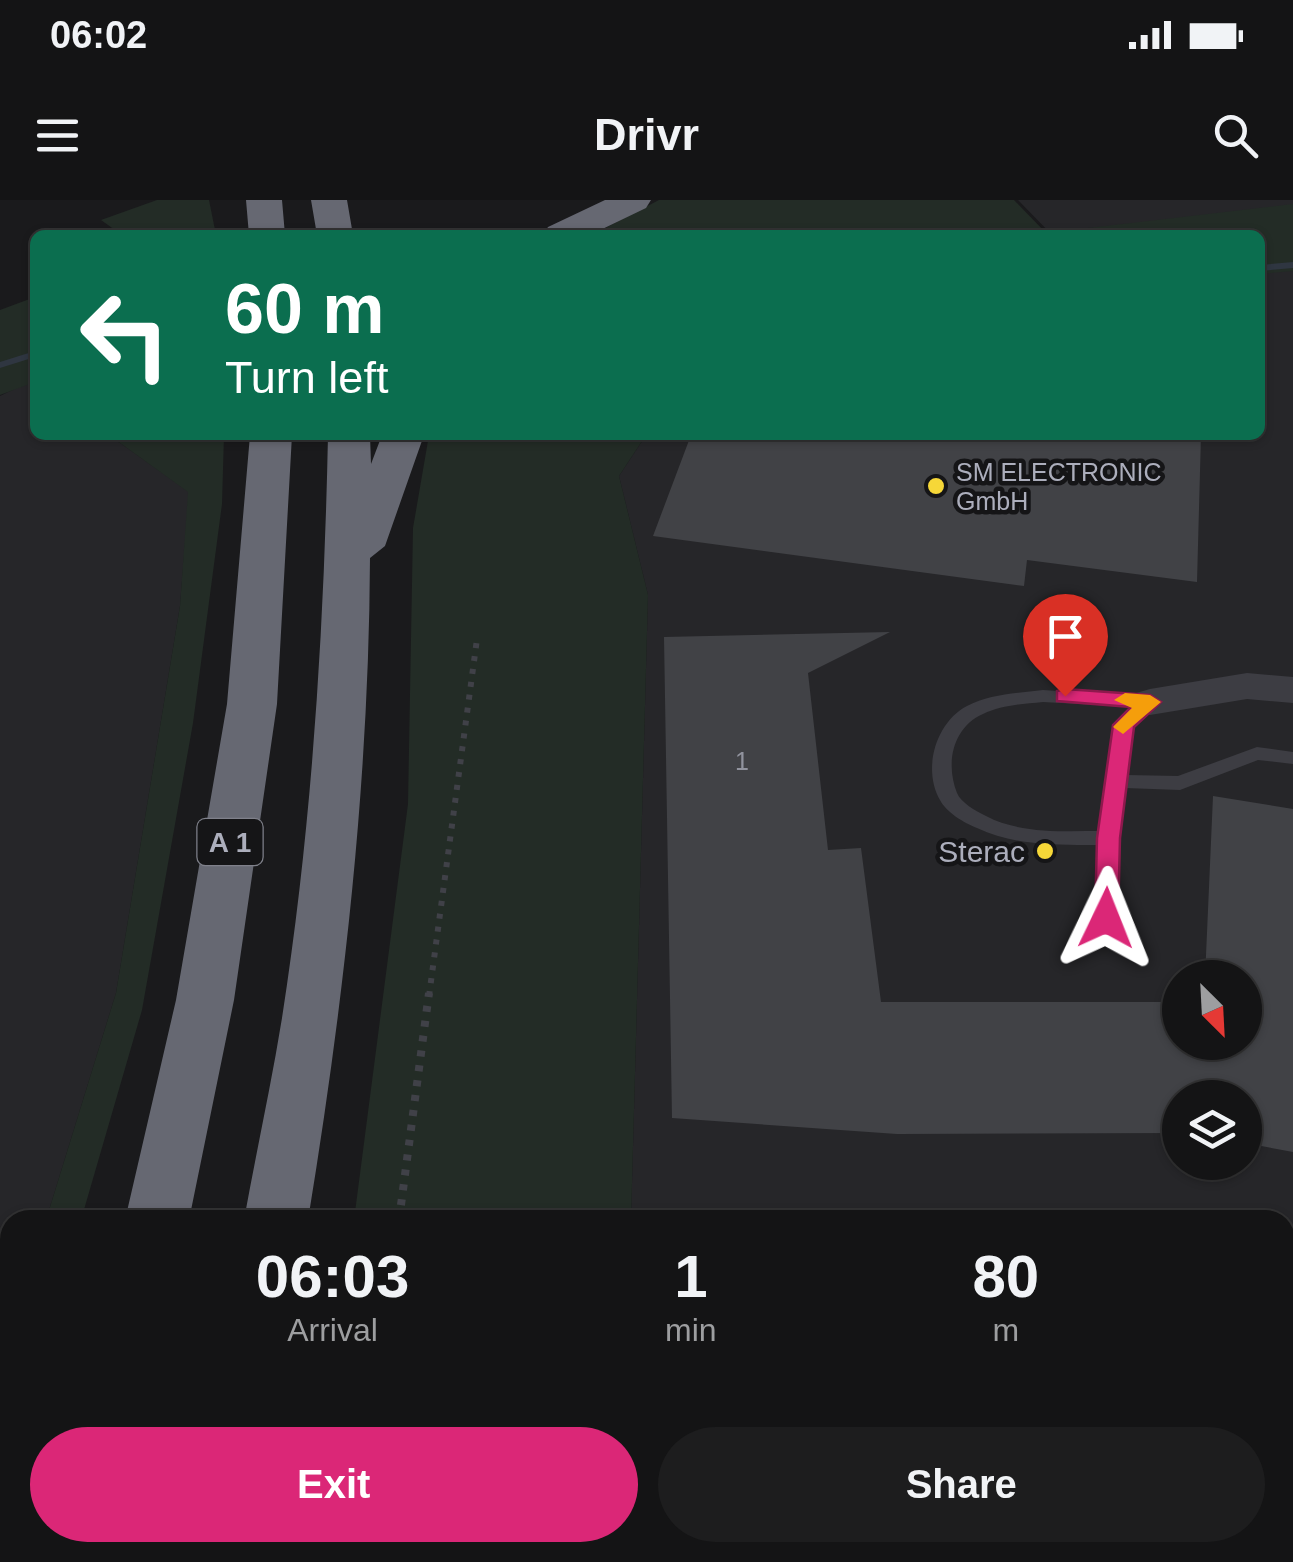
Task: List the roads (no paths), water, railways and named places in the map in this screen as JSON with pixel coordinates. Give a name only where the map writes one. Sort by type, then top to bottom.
[{"type":"highway","points":[[264,200],[267,230]]},
{"type":"highway","points":[[329,200],[334,230]]},
{"type":"highway","points":[[572,230],[633,200]]},
{"type":"highway","name":"A 1","points":[[160,1210],[205,1000],[252,704],[270,440]]},
{"type":"highway","points":[[278,1210],[315,992],[339,764],[350,582],[349,440]]},
{"type":"highway","points":[[350,582],[401,440]]},
{"type":"street","points":[[1150,702],[1247,686],[1293,690]]},
{"type":"lane","points":[[1108,838],[1037,837],[972,820],[948,798],[943,784],[943,744],[961,716],[997,702],[1065,696],[1150,702]]},
{"type":"lane","points":[[1106,918],[1108,838],[1124,725],[1150,702]]},
{"type":"lane","points":[[1117,781],[1180,783],[1256,753],[1293,758]]},
{"type":"waterway","points":[[1265,268],[1293,265]]},
{"type":"waterway","points":[[0,365],[30,356]]},
{"type":"place","name":"SM ELECTRONIC GmbH","points":[[936,486]]},
{"type":"place","name":"Sterac","points":[[1045,851]]}]
